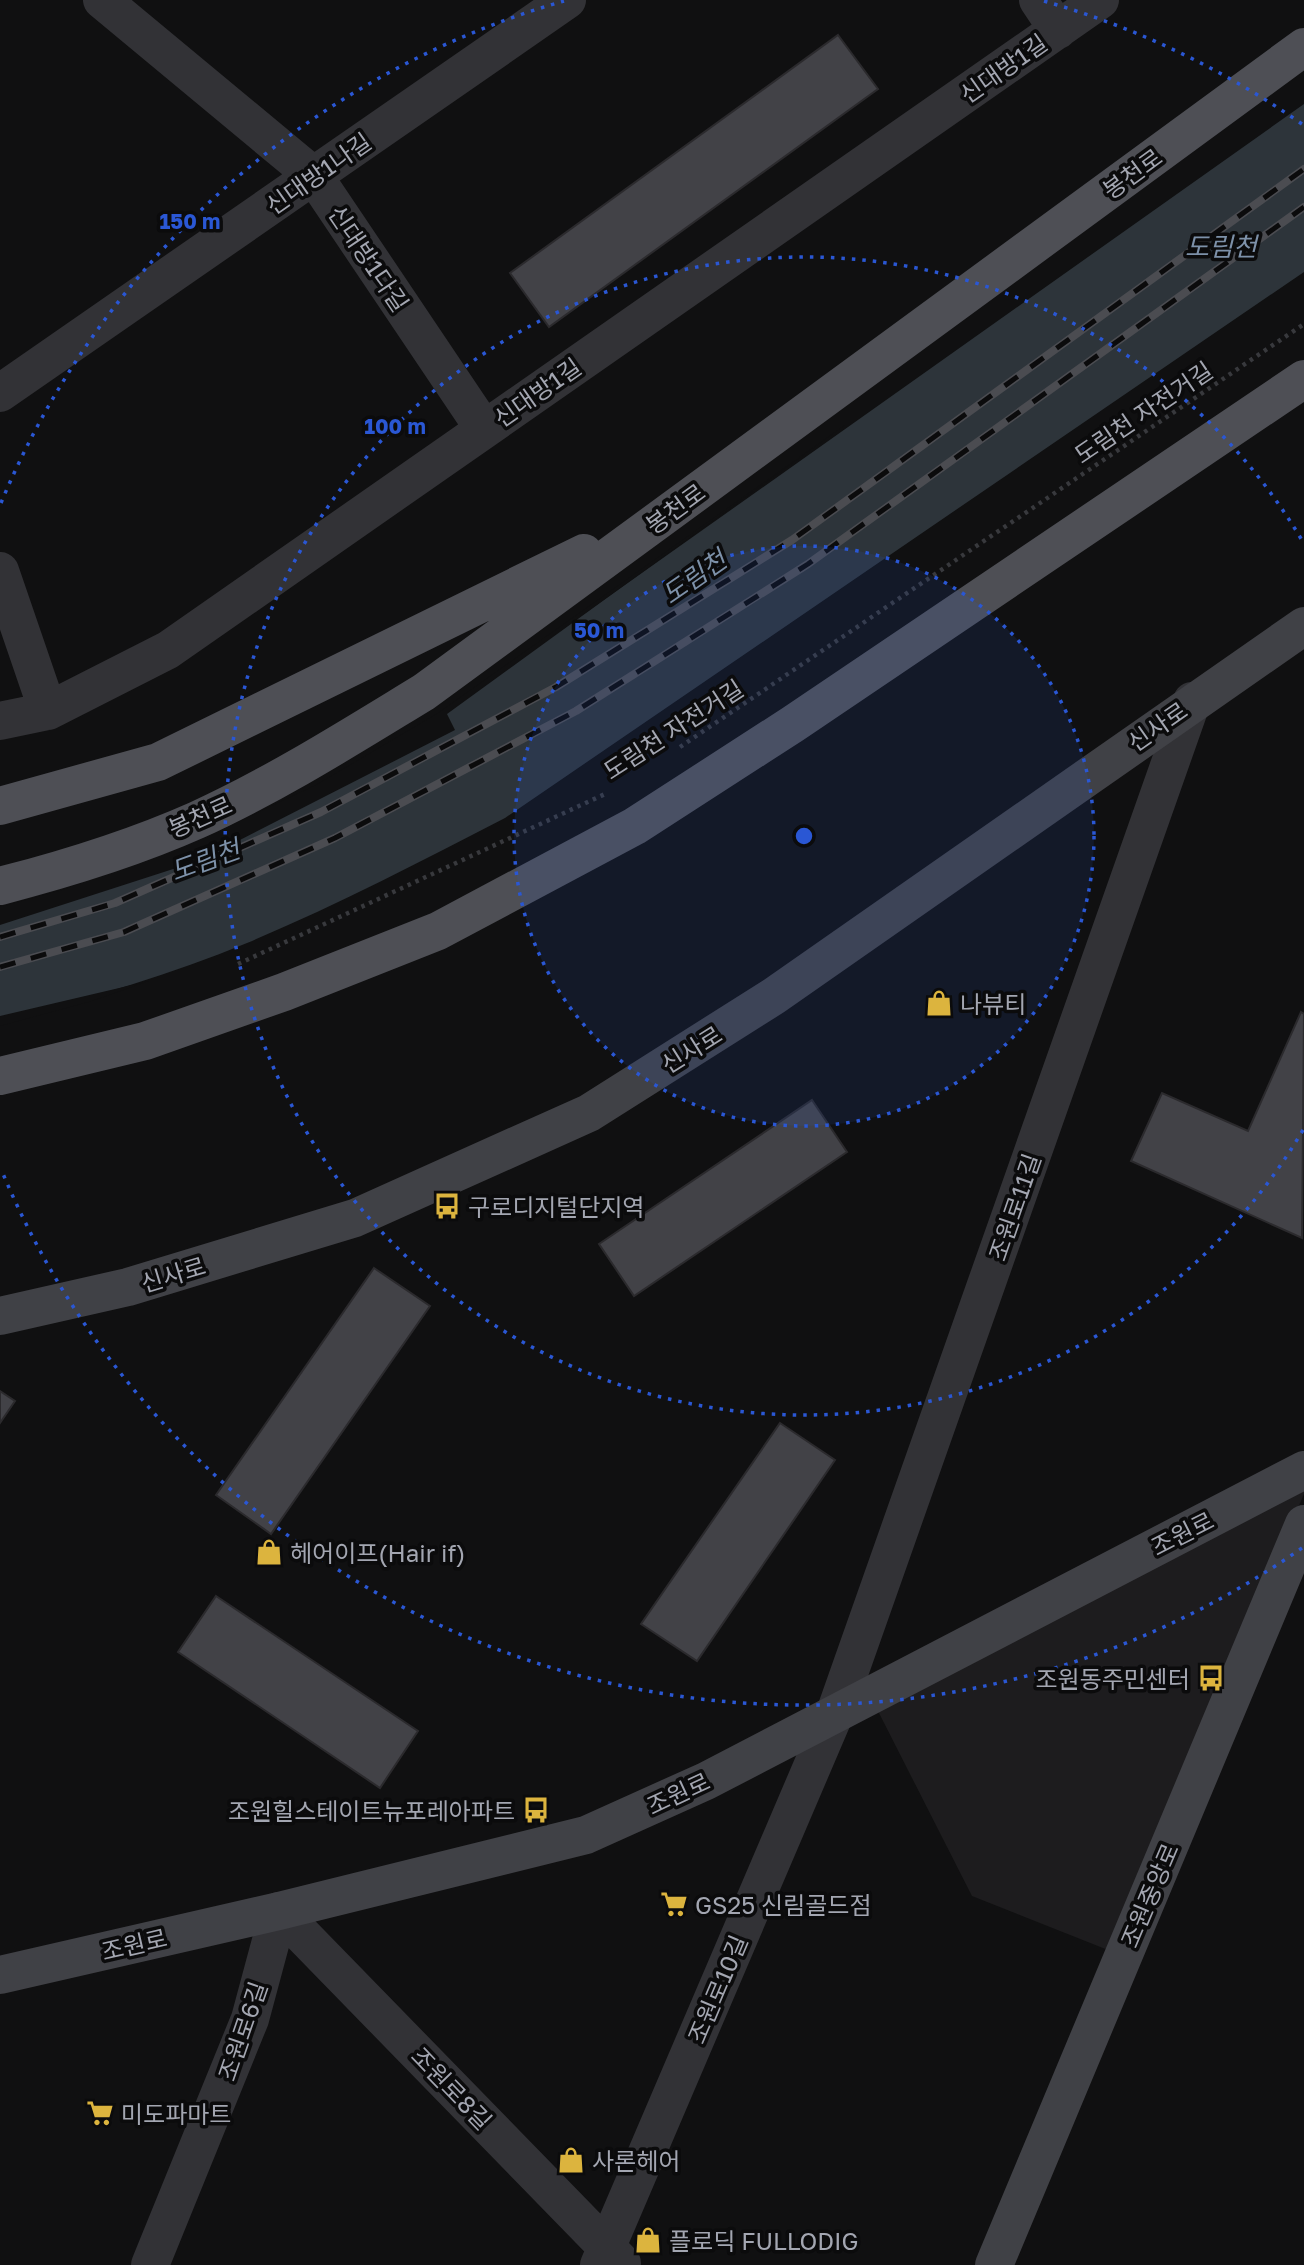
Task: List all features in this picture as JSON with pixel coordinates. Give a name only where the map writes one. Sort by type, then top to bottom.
[{"type":"main road","name":"봉천로","points":[[0,886],[56,871],[196,821],[304,766],[424,692],[1304,47]]},
{"type":"main road","points":[[0,1076],[145,1041],[284,992],[438,930],[623,832],[793,724],[1304,379]]},
{"type":"main road","points":[[0,806],[158,762],[671,511]]},
{"type":"street","name":"신대방1다길","points":[[102,0],[314,176],[484,429]]},
{"type":"street","name":"신대방1나길","points":[[0,393],[566,0]]},
{"type":"street","name":"신대방1길","points":[[0,721],[48,711],[169,650],[484,429],[1048,15],[1100,0]]},
{"type":"street","points":[[0,571],[48,711]]},
{"type":"street","name":"신사로","points":[[0,1316],[128,1287],[355,1218],[589,1112],[774,996],[1192,701],[1304,626]]},
{"type":"street","name":"조원로11길","points":[[835,1713],[1192,701]]},
{"type":"street","name":"조원로","points":[[0,1975],[279,1911],[586,1835],[706,1781],[1304,1470]]},
{"type":"street","name":"조원중앙로","points":[[994,2265],[1304,1524]]},
{"type":"street","name":"조원로10길","points":[[610,2259],[835,1713]]},
{"type":"street","name":"조원로8길","points":[[279,1911],[610,2259]]},
{"type":"street","name":"조원로6길","points":[[150,2265],[250,2019],[279,1911]]},
{"type":"path","name":"도림천 자전거길","points":[[677,749],[1304,324]]},
{"type":"path","name":"도림천 자전거길","points":[[226,969],[607,793]]},
{"type":"shaded area","points":[[1304,1481],[1304,1494],[1108,1950],[972,1896],[878,1711]]},
{"type":"water","name":"도림천","points":[[1304,104],[1304,272],[505,818],[345,899],[247,943],[125,987],[0,1022],[0,910],[122,872],[240,825],[332,780],[440,716]]},
{"type":"pier","points":[[845,425],[447,714],[455,730],[201,860],[0,925],[0,907],[62,890],[203,838],[316,785],[438,713]]},
{"type":"pier","points":[[149,981],[92,1001],[0,1026],[0,1016]]},
{"type":"building","points":[[838,35],[878,89],[549,327],[510,273]]},
{"type":"building","points":[[1301,1012],[1304,1014],[1302,1238],[1131,1161],[1162,1093],[1248,1131]]},
{"type":"building","points":[[812,1100],[847,1152],[634,1296],[599,1244]]},
{"type":"building","points":[[374,1268],[430,1306],[271,1534],[216,1495]]},
{"type":"building","points":[[0,1391],[15,1401],[0,1423]]},
{"type":"building","points":[[780,1423],[835,1460],[697,1661],[641,1624]]},
{"type":"building","points":[[216,1596],[418,1731],[380,1788],[178,1652]]},
{"type":"railway","points":[[0,937],[115,903],[321,812],[556,687],[792,540],[1304,169]]},
{"type":"railway","points":[[0,967],[124,932],[335,838],[576,711],[808,564],[1304,207]]},
{"type":"place","name":"나뷰티","points":[[939,1003]]},
{"type":"place","name":"구로디지털단지역","points":[[447,1206]]},
{"type":"place","name":"헤어이프(Hair if)","points":[[269,1552]]},
{"type":"place","name":"조원동주민센터","points":[[1211,1678]]},
{"type":"place","name":"조원힐스테이트뉴포레아파트","points":[[536,1810]]},
{"type":"place","name":"GS25 신림골드점","points":[[674,1904]]},
{"type":"place","name":"미도파마트","points":[[100,2113]]},
{"type":"place","name":"사론헤어","points":[[571,2160]]},
{"type":"place","name":"플로딕 FULLODIG","points":[[648,2240]]}]
